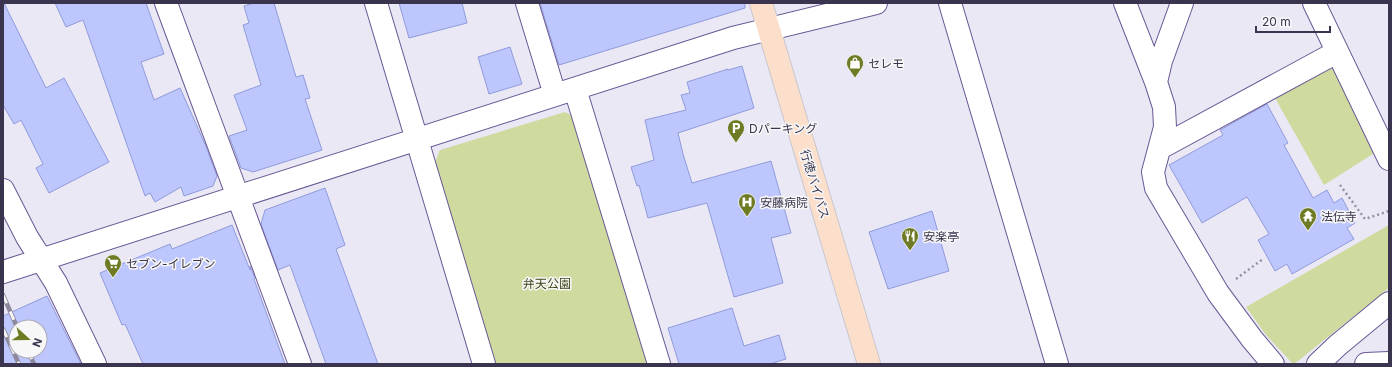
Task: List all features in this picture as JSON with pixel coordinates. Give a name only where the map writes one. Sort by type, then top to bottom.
[{"type":"main road","name":"行徳バイパス","points":[[761,3],[869,364]]},
{"type":"street","points":[[166,3],[300,364]]},
{"type":"street","points":[[376,3],[484,364]]},
{"type":"street","points":[[527,3],[565,92],[659,364]]},
{"type":"street","points":[[3,272],[733,38],[876,3]]},
{"type":"street","points":[[950,3],[1058,364]]},
{"type":"street","points":[[1125,3],[1156,82],[1164,107],[1165,127],[1153,172],[1156,188],[1218,293],[1252,339],[1273,364]]},
{"type":"street","points":[[1156,82],[1161,61],[1182,3]]},
{"type":"street","points":[[1314,3],[1389,160]]},
{"type":"street","points":[[1160,148],[1337,52]]},
{"type":"street","points":[[3,190],[27,238],[56,283],[95,364]]},
{"type":"street","points":[[1318,364],[1338,345],[1389,303]]},
{"type":"street","points":[[1366,364],[1389,363]]},
{"type":"path","points":[[1340,185],[1365,219],[1389,211]]},
{"type":"path","points":[[1218,293],[1263,259]]},
{"type":"green space","points":[[1336,65],[1376,152],[1324,185],[1275,98]]},
{"type":"green space","name":"弁天公園","points":[[565,112],[573,116],[648,364],[495,364],[435,162],[440,150]]},
{"type":"green space","points":[[1389,225],[1389,288],[1293,364],[1266,335],[1246,307]]},
{"type":"building","points":[[3,3],[46,88],[64,78],[109,162],[49,193],[36,168],[43,164],[21,120],[14,124],[3,105]]},
{"type":"building","points":[[55,3],[146,3],[164,54],[141,62],[154,100],[180,88],[205,144],[217,176],[213,186],[184,196],[181,187],[155,202],[150,193],[145,196],[83,20],[66,27]]},
{"type":"building","points":[[254,3],[274,3],[296,77],[303,75],[310,98],[305,99],[322,150],[253,172],[241,168],[229,136],[247,130],[234,95],[261,85],[243,25],[249,23],[244,6]]},
{"type":"building","points":[[399,3],[462,3],[467,23],[409,38]]},
{"type":"building","points":[[540,3],[745,3],[745,8],[559,65]]},
{"type":"building","points":[[510,47],[522,84],[489,94],[478,57]]},
{"type":"building","points":[[742,66],[754,108],[678,133],[692,183],[771,161],[791,233],[771,238],[783,283],[734,297],[707,203],[648,218],[639,185],[637,186],[631,167],[654,160],[645,120],[686,110],[681,95],[690,93],[687,82]]},
{"type":"building","points":[[1267,104],[1288,143],[1284,145],[1313,198],[1327,190],[1334,203],[1342,198],[1355,223],[1347,228],[1354,239],[1292,274],[1287,264],[1275,271],[1258,240],[1269,234],[1247,197],[1202,223],[1169,165],[1223,135],[1220,130]]},
{"type":"building","points":[[325,188],[345,245],[336,249],[378,364],[326,364],[290,265],[278,270],[261,224],[265,210]]},
{"type":"building","name":"安楽亭","points":[[932,211],[949,271],[888,289],[869,232]]},
{"type":"building","points":[[232,225],[250,270],[250,266],[255,278],[254,279],[285,364],[143,364],[125,324],[122,325],[100,273],[170,244],[172,249]]},
{"type":"building","points":[[47,296],[81,364],[3,364],[3,316]]},
{"type":"building","points":[[732,308],[744,346],[779,335],[786,359],[770,364],[679,364],[668,328]]},
{"type":"railway","points":[[3,295],[14,319]]},
{"type":"railway","points":[[3,329],[19,364]]},
{"type":"railway","points":[[32,359],[34,364]]},
{"type":"place","name":"セレモ","points":[[855,78]]},
{"type":"place","name":"Dパーキング","points":[[736,143]]},
{"type":"place","name":"安藤病院","points":[[747,217]]},
{"type":"place","name":"法伝寺","points":[[1308,231]]},
{"type":"place","name":"安楽亭","points":[[910,251]]},
{"type":"place","name":"セブン-イレブン","points":[[113,278]]}]
